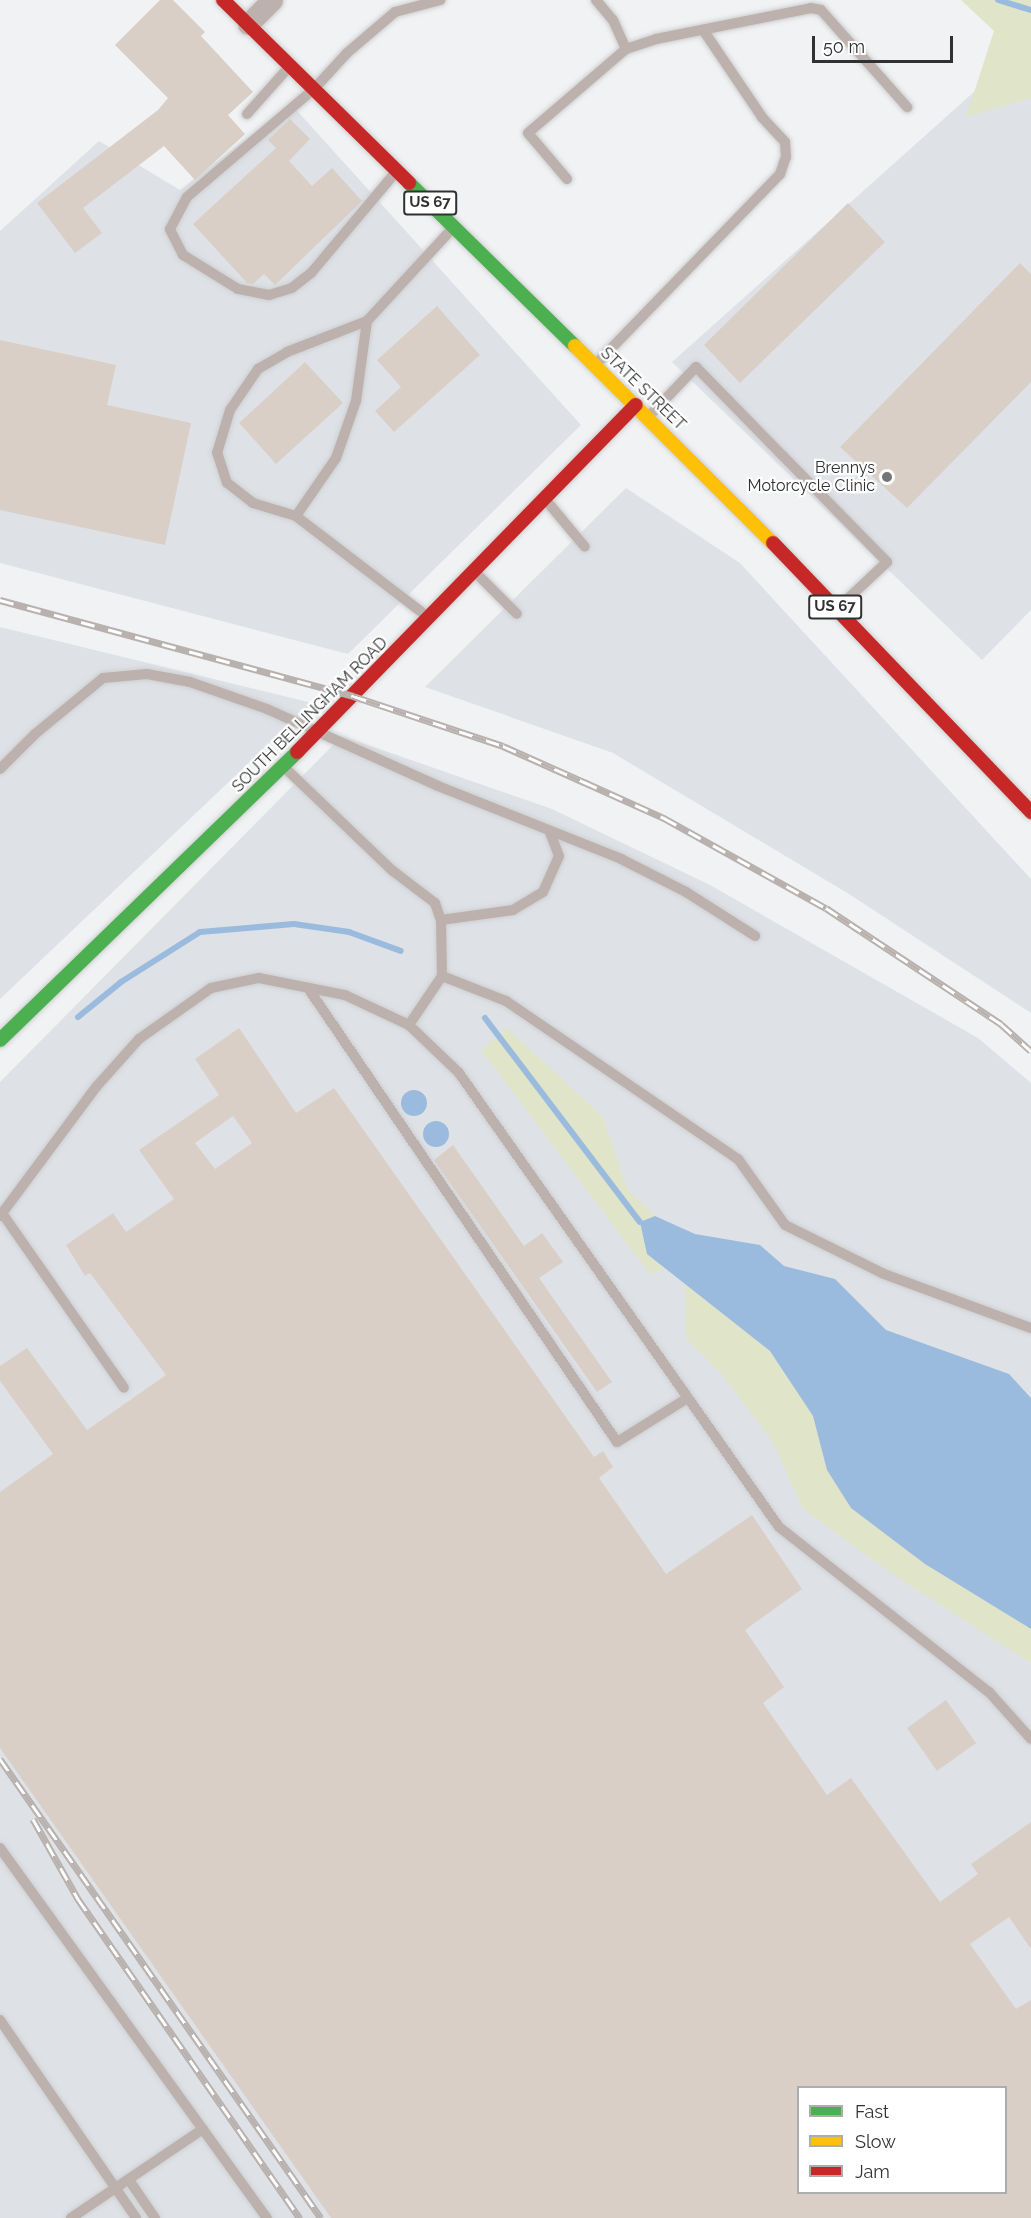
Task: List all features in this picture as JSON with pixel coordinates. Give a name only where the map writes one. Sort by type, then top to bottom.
[{"type":"main road","name":"STATE STREET","points":[[224,0],[636,405],[1029,805]]},
{"type":"main road","name":"SOUTH BELLINGHAM ROAD","points":[[0,1040],[284,766],[636,405]]},
{"type":"street","points":[[248,24],[272,0]]},
{"type":"lane","points":[[397,170],[311,273],[292,288],[269,295],[238,289],[183,255],[170,229],[187,197],[314,89],[347,53],[395,12],[440,0]]},
{"type":"lane","points":[[596,0],[613,20],[626,49]]},
{"type":"lane","points":[[567,178],[528,133],[626,49],[703,30],[811,8],[821,10],[908,107]]},
{"type":"lane","points":[[595,365],[780,174],[786,157],[785,142],[762,117],[703,30]]},
{"type":"lane","points":[[247,114],[290,66]]},
{"type":"lane","points":[[429,618],[296,516],[253,503],[227,483],[217,453],[230,410],[258,369],[287,352],[367,321],[454,227]]},
{"type":"lane","points":[[296,516],[336,458],[356,401],[367,321]]},
{"type":"lane","points":[[648,417],[696,367],[887,562],[837,609]]},
{"type":"lane","points":[[545,499],[585,547]]},
{"type":"lane","points":[[474,572],[517,614]]},
{"type":"lane","points":[[0,769],[35,734],[103,678],[147,674],[190,682],[318,732],[438,786],[529,820],[550,833],[621,859],[686,892],[755,936]]},
{"type":"lane","points":[[284,766],[393,871],[435,903],[441,920],[442,976],[408,1024]]},
{"type":"lane","points":[[441,920],[513,910],[543,892],[559,856],[550,833]]},
{"type":"lane","points":[[442,976],[506,1001],[738,1159],[785,1225],[884,1274],[1031,1328]]},
{"type":"lane","points":[[124,1388],[1,1215],[98,1086],[139,1039],[211,988],[260,978],[345,995],[408,1024],[459,1073],[686,1399],[779,1527],[989,1692],[1031,1739]]},
{"type":"lane","points":[[308,988],[617,1442],[686,1399]]},
{"type":"lane","points":[[0,1848],[267,2218]]},
{"type":"lane","points":[[0,2020],[136,2218]]},
{"type":"lane","points":[[71,2218],[203,2129]]},
{"type":"lane","points":[[129,2180],[155,2218]]},
{"type":"shaded area","points":[[1031,41],[1031,610],[982,660],[672,362]]},
{"type":"shaded area","points":[[291,104],[581,425],[348,654],[0,563],[0,231],[99,141],[180,190]]},
{"type":"shaded area","points":[[626,488],[740,563],[1031,879],[1031,1013],[849,894],[613,753],[425,687]]},
{"type":"shaded area","points":[[0,627],[312,703],[0,999]]},
{"type":"shaded area","points":[[342,736],[552,809],[710,885],[978,1038],[1031,1083],[1031,2218],[0,2218],[0,1082]]},
{"type":"green space","points":[[961,0],[1031,0],[1031,98],[966,117],[994,31]]},
{"type":"green space","points":[[507,1028],[603,1117],[627,1188],[655,1216],[640,1222],[647,1254],[665,1269],[650,1274],[481,1050]]},
{"type":"green space","points":[[685,1284],[770,1351],[797,1386],[813,1416],[827,1470],[925,1564],[1031,1629],[1031,1663],[891,1573],[803,1509],[773,1442],[720,1372],[686,1339]]},
{"type":"water","points":[[414,1090],[423,1094],[427,1103],[423,1112],[414,1116],[405,1112],[401,1103],[405,1094]]},
{"type":"water","points":[[436,1121],[445,1125],[449,1134],[445,1143],[436,1147],[427,1143],[423,1134],[427,1125]]},
{"type":"water","points":[[655,1216],[695,1234],[760,1245],[784,1266],[835,1279],[886,1330],[1009,1374],[1031,1398],[1031,1629],[925,1564],[851,1508],[827,1470],[813,1416],[770,1351],[647,1254],[640,1222]]},
{"type":"building","points":[[160,0],[173,0],[205,32],[201,36],[253,92],[228,115],[245,134],[195,180],[164,146],[83,208],[102,233],[75,253],[37,203],[158,110],[168,98],[115,45]]},
{"type":"building","points":[[290,119],[310,139],[289,161],[312,186],[332,168],[362,201],[275,285],[264,274],[253,284],[247,283],[193,224],[276,148],[268,140]]},
{"type":"building","points":[[848,203],[885,242],[740,383],[704,345]]},
{"type":"building","points":[[1020,263],[1031,274],[1031,382],[907,508],[840,447]]},
{"type":"building","points":[[437,306],[480,355],[394,432],[375,411],[401,387],[377,360]]},
{"type":"building","points":[[0,340],[116,365],[107,405],[191,423],[165,545],[0,510]]},
{"type":"building","points":[[305,362],[343,403],[276,464],[239,423]]},
{"type":"building","points":[[239,1028],[296,1113],[334,1088],[594,1457],[603,1451],[613,1467],[599,1478],[666,1574],[752,1515],[802,1589],[745,1630],[784,1687],[763,1703],[827,1795],[851,1778],[940,1902],[978,1874],[971,1864],[1031,1822],[1031,1949],[1009,1917],[970,1944],[1016,2009],[1031,2000],[1031,2218],[331,2218],[0,1748],[0,1492],[53,1454],[0,1381],[0,1366],[27,1348],[87,1430],[166,1375],[90,1273],[85,1276],[66,1245],[113,1213],[126,1232],[174,1199],[139,1150],[219,1095],[195,1059]],"holes":[[[233,1116],[252,1143],[215,1169],[195,1143]]]},
{"type":"building","points":[[453,1145],[524,1246],[542,1233],[563,1262],[539,1278],[612,1382],[597,1392],[434,1160]]},
{"type":"building","points":[[946,1700],[976,1743],[937,1771],[907,1728]]},
{"type":"waterway","points":[[998,0],[1031,10]]},
{"type":"waterway","points":[[78,1017],[121,982],[200,932],[294,924],[349,932],[401,951]]},
{"type":"waterway","points":[[485,1018],[640,1222]]},
{"type":"railway","points":[[0,600],[353,696],[503,746],[664,818],[826,908],[1001,1024],[1031,1051]]},
{"type":"railway","points":[[0,1759],[321,2218]]},
{"type":"railway","points":[[33,1819],[78,1899],[300,2218]]},
{"type":"traffic: fast","points":[[409,183],[575,346]]},
{"type":"traffic: fast","points":[[0,1040],[297,752]]},
{"type":"traffic: slow","points":[[575,346],[773,543]]},
{"type":"traffic: jam","points":[[223,0],[409,183]]},
{"type":"traffic: jam","points":[[297,752],[636,405]]},
{"type":"traffic: jam","points":[[773,543],[1031,812]]},
{"type":"place","name":"Brennys Motorcycle Clinic","points":[[887,477]]}]
